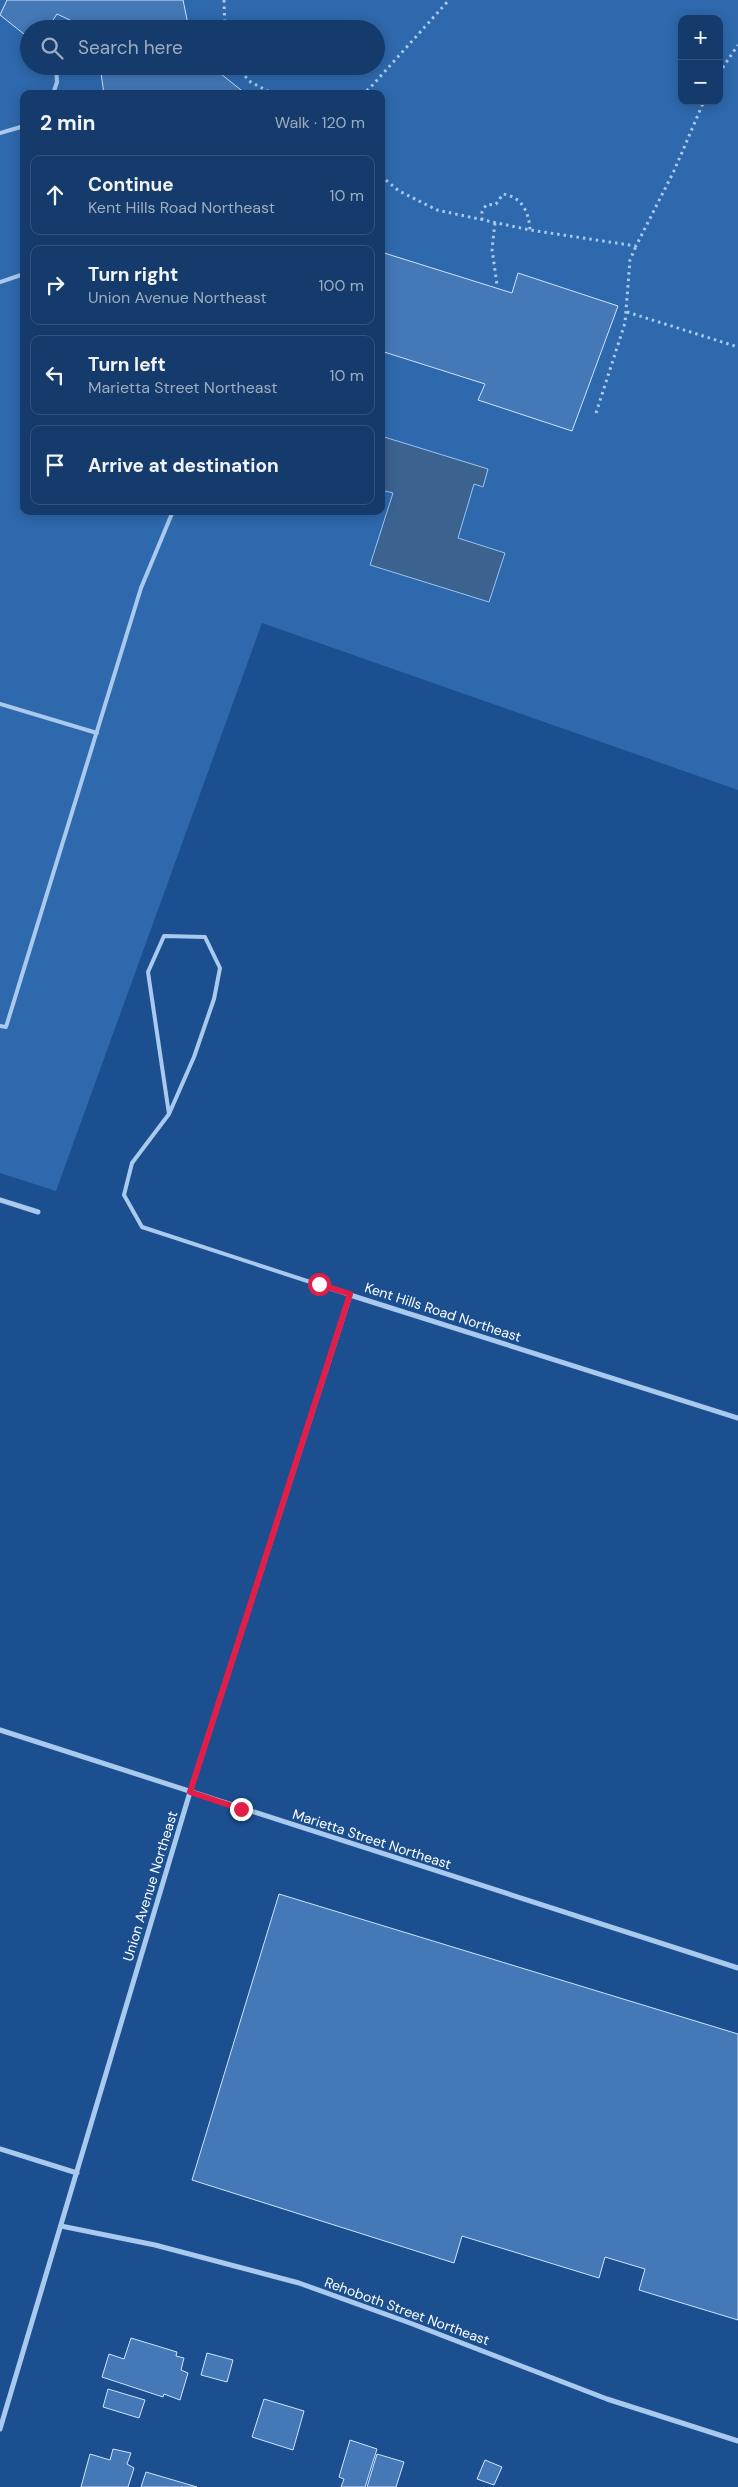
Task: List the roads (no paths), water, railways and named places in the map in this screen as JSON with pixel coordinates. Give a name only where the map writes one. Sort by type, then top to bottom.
[{"type":"street","points":[[0,1200],[38,1212]]},
{"type":"street","name":"Kent Hills Road Northeast","points":[[350,1294],[738,1418]]},
{"type":"street","name":"Union Avenue Northeast","points":[[0,2429],[190,1792],[350,1294]]},
{"type":"street","name":"Marietta Street Northeast","points":[[0,1730],[738,1968]]},
{"type":"street","points":[[0,2149],[77,2173]]},
{"type":"street","name":"Rehoboth Street Northeast","points":[[61,2226],[155,2245],[299,2283],[410,2323],[607,2399],[738,2441]]},
{"type":"lane","points":[[55,90],[57,75]]},
{"type":"lane","points":[[0,133],[20,127]]},
{"type":"lane","points":[[0,282],[20,275]]},
{"type":"lane","points":[[0,1026],[6,1028],[141,588],[171,515]]},
{"type":"lane","points":[[0,704],[97,733]]},
{"type":"lane","points":[[164,936],[205,937],[220,968],[214,999],[194,1057],[169,1114],[148,972],[164,936]]},
{"type":"lane","name":"Kent Hills Road Northeast","points":[[169,1114],[132,1163],[124,1195],[142,1227],[350,1294]]}]
